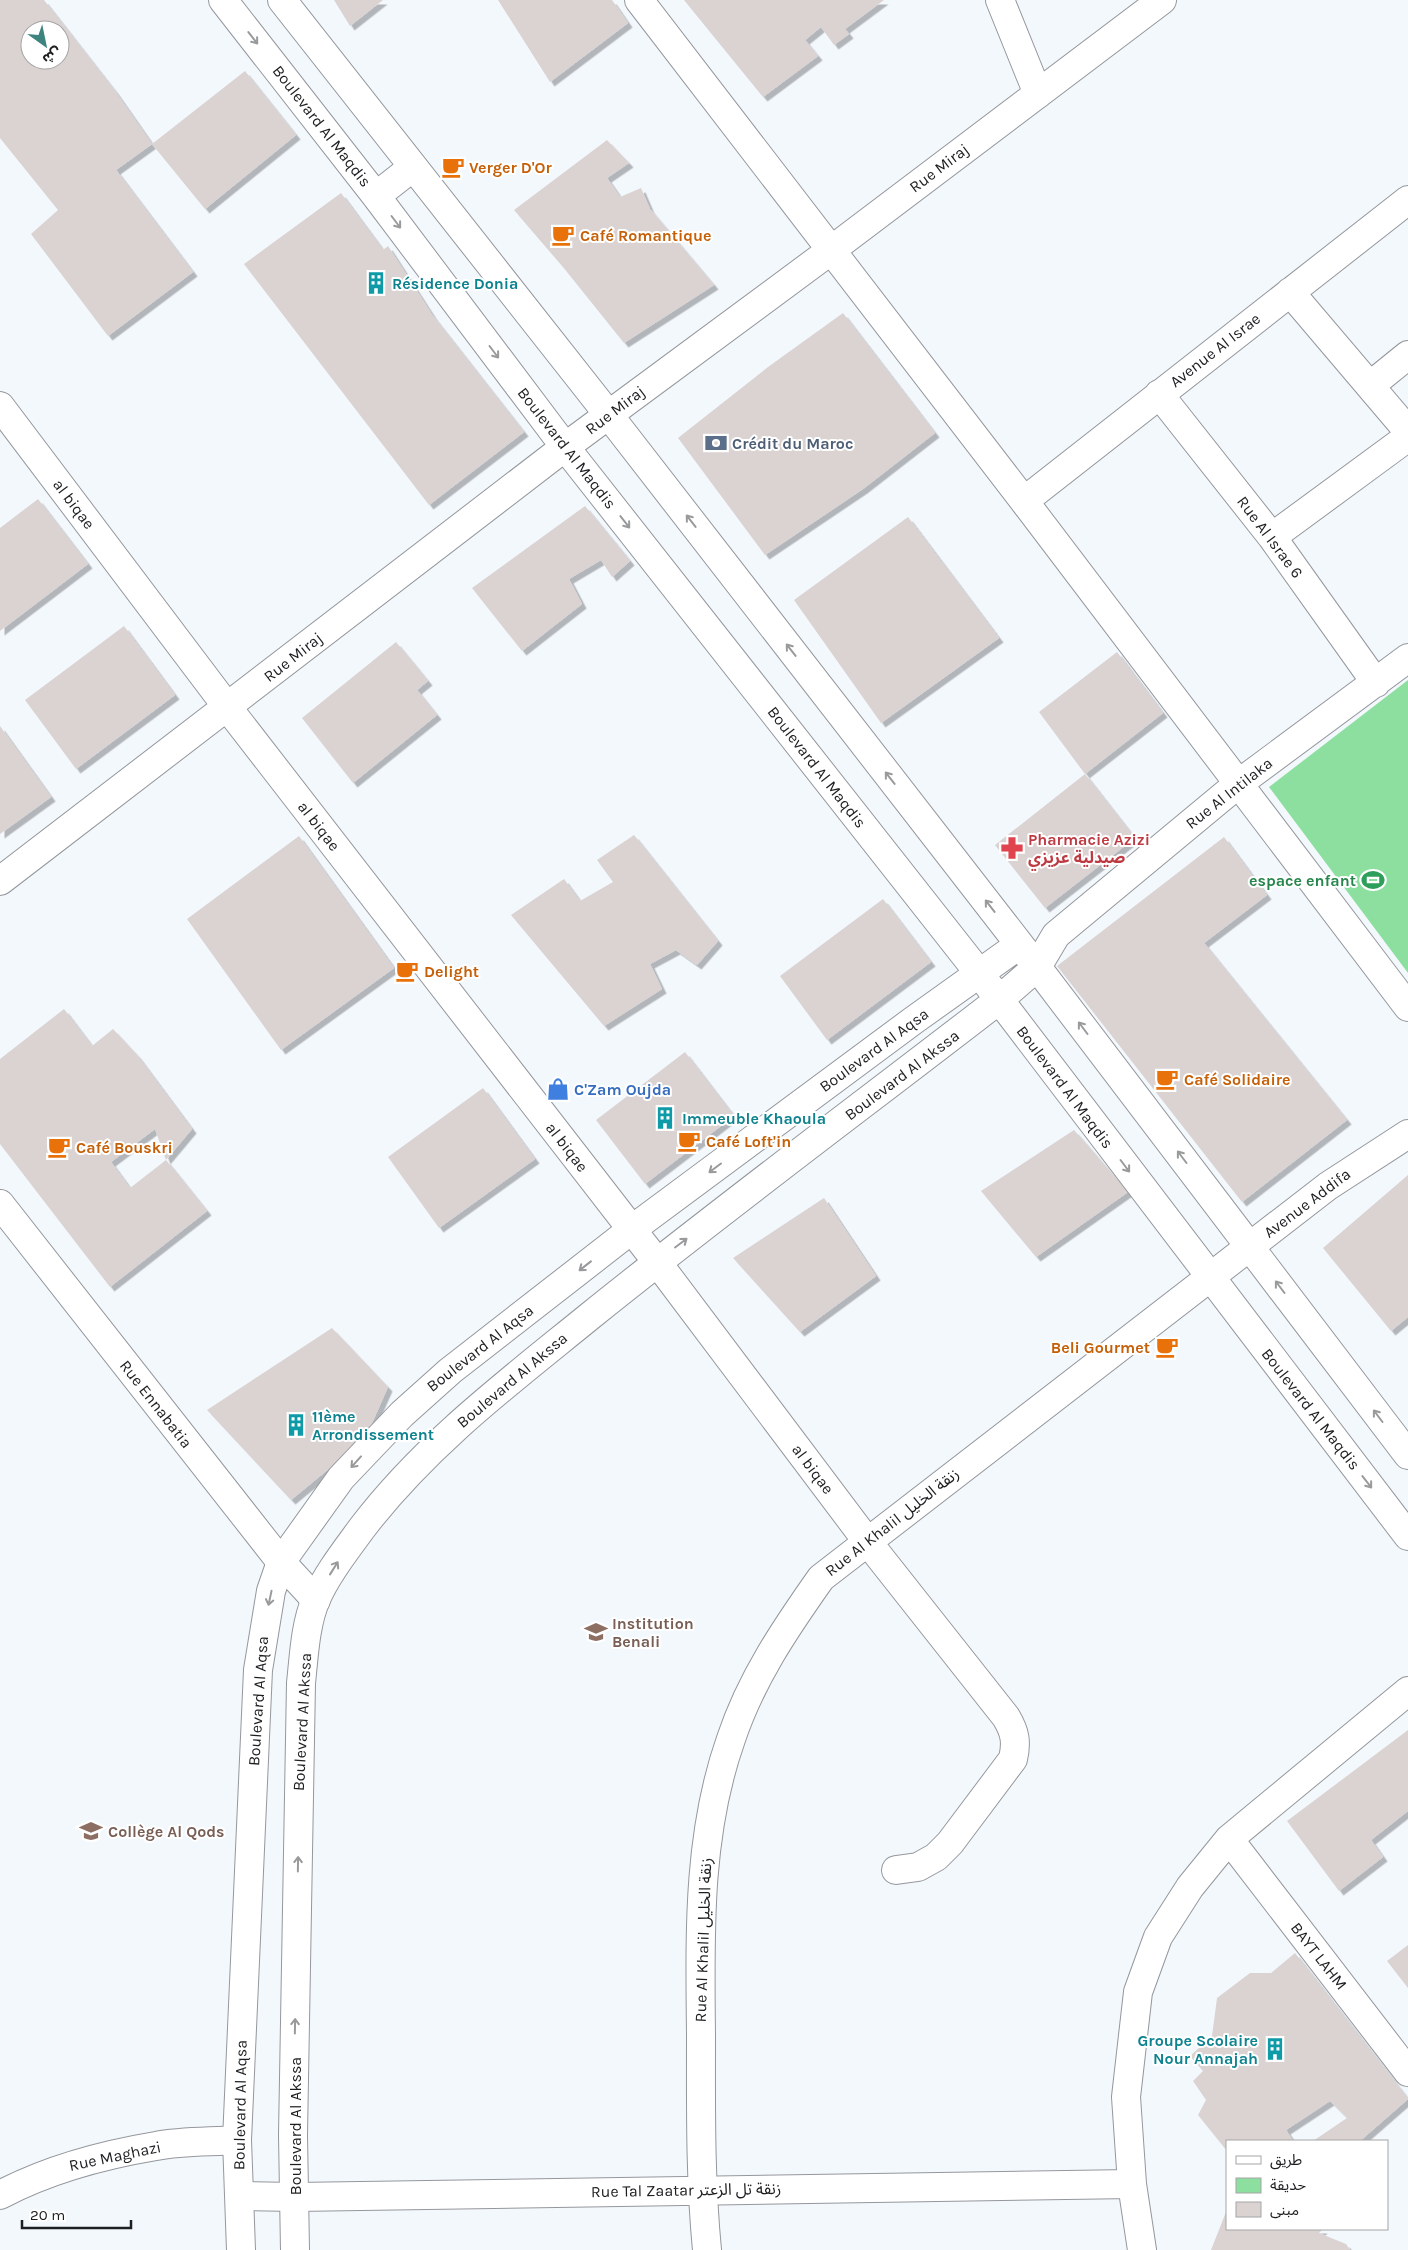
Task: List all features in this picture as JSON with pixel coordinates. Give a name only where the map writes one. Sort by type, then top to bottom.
[{"type":"street","name":"Boulevard Al Maqdis","points":[[223,0],[376,196],[565,447],[980,973],[1209,1277],[1408,1536]]},
{"type":"street","points":[[282,0],[608,414],[1037,967],[1408,1455]]},
{"type":"street","points":[[639,0],[1024,501],[1408,1007]]},
{"type":"street","points":[[1000,0],[1038,94]]},
{"type":"street","name":"Rue Miraj","points":[[0,881],[228,708],[608,414],[830,251],[1162,0]]},
{"type":"street","points":[[376,196],[414,167]]},
{"type":"street","name":"Avenue Al Israe","points":[[1024,501],[1408,200]]},
{"type":"street","points":[[1290,292],[1408,431]]},
{"type":"street","points":[[1370,385],[1408,355]]},
{"type":"street","name":"Rue Al Israe 6","points":[[1159,394],[1272,537],[1376,683]]},
{"type":"street","name":"al biqae","points":[[0,406],[228,708],[657,1262],[867,1541],[1006,1717],[1014,1732],[1016,1746],[1013,1759],[950,1843],[936,1858],[918,1867],[896,1870]]},
{"type":"street","points":[[1272,537],[1408,437]]},
{"type":"street","name":"Rue Al Intilaka","points":[[1037,967],[1056,935],[1238,784],[1408,658]]},
{"type":"street","name":"Rue Al Intilaka","points":[[1019,945],[1056,935]]},
{"type":"street","name":"Boulevard Al Aqsa","points":[[241,2250],[237,2140],[258,1670],[271,1591],[281,1562],[341,1478],[407,1408],[450,1371],[631,1230],[1019,945]]},
{"type":"street","name":"Boulevard Al Akssa","points":[[295,2250],[293,2135],[301,1683],[308,1630],[316,1600],[333,1570],[375,1512],[400,1482],[474,1410],[657,1262],[1000,1000],[1037,967]]},
{"type":"street","name":"Avenue Addifa","points":[[1209,1277],[1328,1186],[1408,1134]]},
{"type":"street","name":"Rue Ennabatia","points":[[0,1204],[281,1562],[316,1600]]},
{"type":"street","name":"Rue Al Khalil زنقة الخليل","points":[[707,2250],[701,2189],[701,1882],[709,1822],[731,1738],[771,1650],[821,1578],[1209,1277]]},
{"type":"street","points":[[1142,2250],[1132,2184],[1126,2097],[1138,1992],[1158,1937],[1190,1887],[1229,1839],[1408,1691]]},
{"type":"street","name":"BAYT LAHM","points":[[1229,1839],[1408,2072]]},
{"type":"street","name":"Rue Maghazi","points":[[0,2195],[57,2169],[89,2160],[158,2145],[237,2140]]},
{"type":"street","name":"Rue Tal Zaatar زنقة تل الزعتر","points":[[240,2196],[295,2197],[701,2189],[1132,2184]]},
{"type":"green space","name":"espace enfant","points":[[1408,680],[1408,973],[1269,787]]},
{"type":"building","points":[[0,0],[44,0],[60,20],[20,20],[20,70],[70,70],[70,33],[115,91],[152,144],[116,170],[193,272],[108,336],[31,234],[58,210],[0,138]]},
{"type":"building","points":[[334,0],[383,0],[350,26]]},
{"type":"building","points":[[498,0],[612,0],[628,23],[550,82]]},
{"type":"building","points":[[684,0],[884,0],[845,29],[849,34],[834,45],[821,27],[805,40],[818,56],[763,97]]},
{"type":"building","points":[[245,71],[296,135],[205,209],[152,144]]},
{"type":"building","points":[[607,140],[629,163],[607,178],[620,197],[641,188],[650,209],[714,285],[624,343],[514,210]]},
{"type":"building","points":[[341,193],[383,250],[388,246],[433,316],[524,432],[429,505],[244,264]]},
{"type":"building","points":[[843,313],[935,433],[863,489],[765,555],[678,438],[768,367]]},
{"type":"building","points":[[38,499],[88,564],[0,631],[0,528]]},
{"type":"building","points":[[585,506],[630,561],[612,577],[601,560],[569,579],[582,604],[522,651],[472,588]]},
{"type":"building","points":[[908,517],[999,638],[881,723],[794,600]]},
{"type":"building","points":[[124,626],[175,695],[76,769],[25,700]]},
{"type":"building","points":[[396,642],[428,681],[417,690],[437,715],[353,783],[302,718]]},
{"type":"building","points":[[1117,652],[1163,713],[1085,774],[1039,712]]},
{"type":"building","points":[[0,726],[51,797],[0,834]]},
{"type":"building","points":[[1085,774],[1135,838],[1045,908],[995,845]]},
{"type":"building","points":[[634,835],[718,941],[697,965],[676,950],[650,964],[662,989],[604,1026],[511,915],[564,879],[580,901],[613,882],[597,860]]},
{"type":"building","points":[[299,836],[394,968],[281,1050],[187,919]]},
{"type":"building","points":[[1224,837],[1267,895],[1204,943],[1347,1120],[1242,1202],[1057,966]]},
{"type":"building","points":[[883,899],[931,962],[827,1040],[780,976]]},
{"type":"building","points":[[64,1009],[92,1046],[113,1029],[137,1055],[192,1129],[166,1160],[207,1211],[110,1287],[0,1144],[0,1059]],"holes":[[[155,1129],[166,1160],[130,1188],[111,1162]]]},
{"type":"building","name":"Immeuble Khaoula","points":[[685,1052],[734,1116],[645,1184],[596,1120]]},
{"type":"building","points":[[483,1088],[535,1159],[439,1228],[388,1157]]},
{"type":"building","points":[[1074,1130],[1128,1192],[1036,1257],[981,1191]]},
{"type":"building","points":[[1408,1175],[1408,1317],[1391,1331],[1323,1248]]},
{"type":"building","points":[[824,1198],[876,1276],[800,1332],[733,1258]]},
{"type":"building","name":"11ème Arrondissement","points":[[332,1328],[388,1387],[365,1439],[291,1500],[207,1410]]},
{"type":"building","points":[[1408,1730],[1408,1811],[1371,1840],[1383,1857],[1339,1891],[1287,1821]]},
{"type":"building","points":[[1408,1945],[1408,1988],[1387,1961]]},
{"type":"building","name":"Groupe Scolaire Nour Annajah","points":[[1295,1953],[1408,2099],[1361,2140],[1314,2140],[1347,2118],[1330,2101],[1286,2130],[1292,2140],[1226,2140],[1226,2150],[1198,2115],[1206,2100],[1193,2081],[1203,2071],[1190,2056],[1212,2036],[1217,1998],[1250,1973],[1271,1973]]},
{"type":"building","points":[[1226,2212],[1226,2230],[1322,2230],[1319,2233],[1346,2244],[1350,2250],[1211,2250]]},
{"type":"place","name":"Verger D'Or","points":[[453,167]]},
{"type":"place","name":"Café Romantique","points":[[563,235]]},
{"type":"place","name":"Résidence Donia","points":[[376,283]]},
{"type":"place","name":"Crédit du Maroc","points":[[716,443]]},
{"type":"place","name":"Pharmacie Azizi صيدلية عزيزي","points":[[1012,848]]},
{"type":"place","name":"espace enfant","points":[[1373,880]]},
{"type":"place","name":"Delight","points":[[407,971]]},
{"type":"place","name":"Café Solidaire","points":[[1167,1079]]},
{"type":"place","name":"C'Zam Oujda","points":[[558,1089]]},
{"type":"place","name":"Immeuble Khaoula","points":[[665,1118]]},
{"type":"place","name":"Café Loft'in","points":[[689,1141]]},
{"type":"place","name":"Café Bouskri","points":[[59,1147]]},
{"type":"place","name":"Beli Gourmet","points":[[1167,1347]]},
{"type":"place","name":"11ème Arrondissement","points":[[296,1425]]},
{"type":"place","name":"Institution Benali","points":[[596,1632]]},
{"type":"place","name":"Collège Al Qods","points":[[91,1831]]},
{"type":"place","name":"Groupe Scolaire Nour Annajah","points":[[1275,2049]]}]
